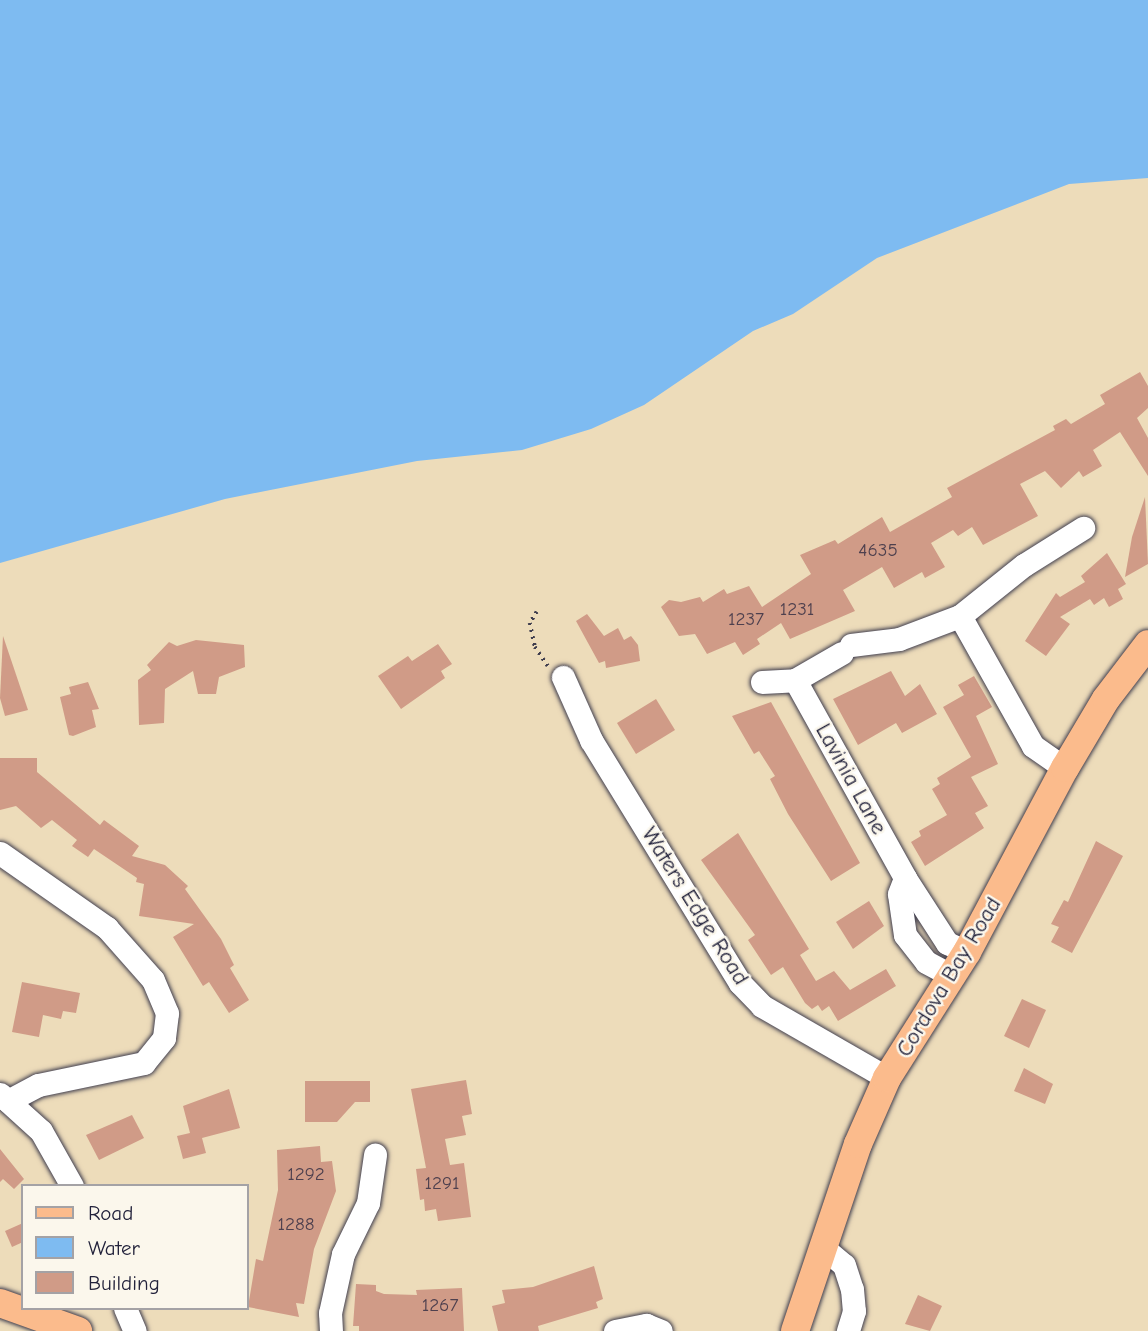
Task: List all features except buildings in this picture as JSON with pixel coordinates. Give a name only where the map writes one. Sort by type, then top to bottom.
[{"type":"main road","name":"Cordova Bay Road","points":[[795,1331],[826,1250],[858,1144],[887,1079],[967,952],[1065,768],[1107,699],[1148,644]]},
{"type":"main road","points":[[0,1303],[78,1331]]},
{"type":"street","points":[[762,682],[795,680],[847,649],[899,639],[960,616],[1024,565],[1083,528]]},
{"type":"street","points":[[960,616],[1033,746],[1065,768]]},
{"type":"street","name":"Waters Edge Road","points":[[563,677],[591,740],[740,983],[762,1006],[887,1079]]},
{"type":"street","name":"Lavinia Lane","points":[[795,680],[905,878],[947,943],[967,952]]},
{"type":"street","points":[[0,853],[107,928],[153,980],[167,1013],[164,1038],[144,1063],[38,1085],[4,1098],[41,1131],[71,1184]]},
{"type":"street","points":[[905,878],[899,894],[905,935],[926,962],[952,976]]},
{"type":"street","points":[[331,1331],[330,1313],[343,1254],[368,1203],[375,1155]]},
{"type":"street","points":[[826,1250],[844,1265],[852,1289],[854,1311],[848,1331]]},
{"type":"street","points":[[126,1310],[135,1331]]},
{"type":"street","points":[[615,1331],[646,1325],[661,1331]]},
{"type":"path","points":[[537,612],[530,623],[535,646],[554,676],[563,677]]},
{"type":"water","points":[[0,0],[1148,0],[1148,178],[1069,184],[877,258],[793,314],[753,331],[644,405],[591,429],[522,450],[417,461],[225,499],[0,563]]}]
